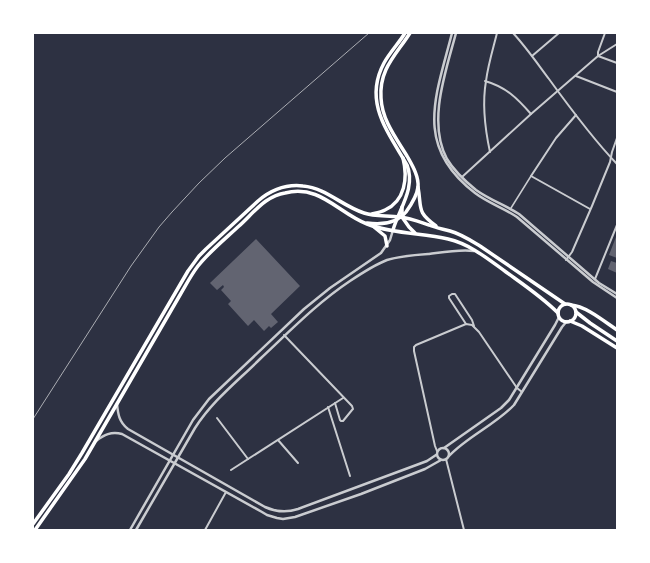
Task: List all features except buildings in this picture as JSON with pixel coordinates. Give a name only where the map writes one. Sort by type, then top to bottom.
[{"type":"main road","points":[[393,230],[408,192],[410,177],[409,170],[381,118],[377,106],[376,94],[379,75],[384,64],[406,33]]},
{"type":"main road","points":[[410,33],[387,65],[382,82],[382,110],[386,121],[414,169],[417,178],[419,206],[422,214],[438,228]]},
{"type":"main road","points":[[370,215],[383,211],[393,205],[400,197],[405,182],[403,158]]},
{"type":"main road","points":[[33,524],[69,474],[86,447],[175,292],[199,256],[252,206],[270,192],[284,187],[294,185],[319,189],[360,212],[370,215],[398,218],[460,235],[475,243],[565,304],[576,305],[584,308],[617,330]]},
{"type":"main road","points":[[358,220],[378,224],[388,223],[398,218],[413,201],[418,187]]},
{"type":"main road","points":[[35,530],[79,468],[96,441],[197,268],[213,249],[260,206],[277,195],[290,192],[309,192],[322,197],[358,220],[374,226],[436,236],[467,246],[538,295],[564,321],[569,321],[582,326],[617,348]]},
{"type":"main road","points":[[398,218],[418,234]]},
{"type":"main road","points":[[374,226],[385,236],[386,246]]},
{"type":"main road","points":[[559,315],[560,308],[565,304]]},
{"type":"main road","points":[[571,305],[585,320],[617,341]]},
{"type":"main road","points":[[569,321],[574,317],[576,312]]},
{"type":"street","points":[[452,33],[438,90],[435,111],[435,134],[438,146],[444,159],[452,171],[473,191],[517,217],[594,281],[617,298]]},
{"type":"street","points":[[456,33],[441,90],[439,106],[438,127],[442,146],[447,158],[462,178],[475,189],[484,196],[510,208],[523,217],[567,259]]},
{"type":"street","points":[[490,152],[484,104],[486,81],[497,33]]},
{"type":"street","points":[[513,33],[576,115],[617,164]]},
{"type":"street","points":[[532,56],[560,33]]},
{"type":"street","points":[[598,56],[605,33]]},
{"type":"street","points":[[462,178],[531,114],[598,56],[617,44]]},
{"type":"street","points":[[598,56],[617,63]]},
{"type":"street","points":[[576,76],[617,92]]},
{"type":"street","points":[[486,81],[510,92],[531,114]]},
{"type":"street","points":[[510,208],[553,141],[576,115]]},
{"type":"street","points":[[567,259],[572,252],[590,209],[611,158],[617,138]]},
{"type":"street","points":[[531,176],[590,209]]},
{"type":"street","points":[[594,281],[617,225]]},
{"type":"street","points":[[130,530],[193,420],[218,389],[304,309],[344,278],[377,256],[386,246],[393,230]]},
{"type":"street","points":[[136,530],[195,428],[211,406],[312,309],[358,275],[382,262],[396,258],[441,252],[465,250],[479,253]]},
{"type":"street","points":[[594,281],[617,294]]},
{"type":"street","points":[[466,324],[449,298],[452,294],[455,294],[472,320],[474,326],[517,388],[522,392]]},
{"type":"street","points":[[117,404],[119,418],[124,426],[265,507],[280,512],[292,511],[423,463],[440,449],[444,448],[501,408],[510,400],[556,325],[559,315]]},
{"type":"street","points":[[96,441],[110,433],[120,433],[262,512],[274,517],[295,517],[400,479],[425,469],[441,460],[444,461],[460,446],[510,409],[518,400],[562,327],[569,321]]},
{"type":"street","points":[[441,460],[437,458],[413,349],[418,344],[466,324],[471,324],[474,326]]},
{"type":"street","points":[[284,336],[352,406],[353,409],[341,422],[335,403]]},
{"type":"street","points":[[230,470],[343,398]]},
{"type":"street","points":[[328,407],[350,476]]},
{"type":"street","points":[[217,418],[248,459]]},
{"type":"street","points":[[278,440],[298,463]]},
{"type":"street","points":[[444,448],[447,450],[448,456]]},
{"type":"street","points":[[446,459],[464,530]]},
{"type":"street","points":[[398,472],[400,479]]},
{"type":"street","points":[[205,530],[226,492]]},
{"type":"street","points":[[332,497],[334,503]]},
{"type":"street","points":[[274,517],[275,510]]},
{"type":"railway","points":[[33,419],[131,266],[159,227],[172,212],[225,158],[369,33]]}]
